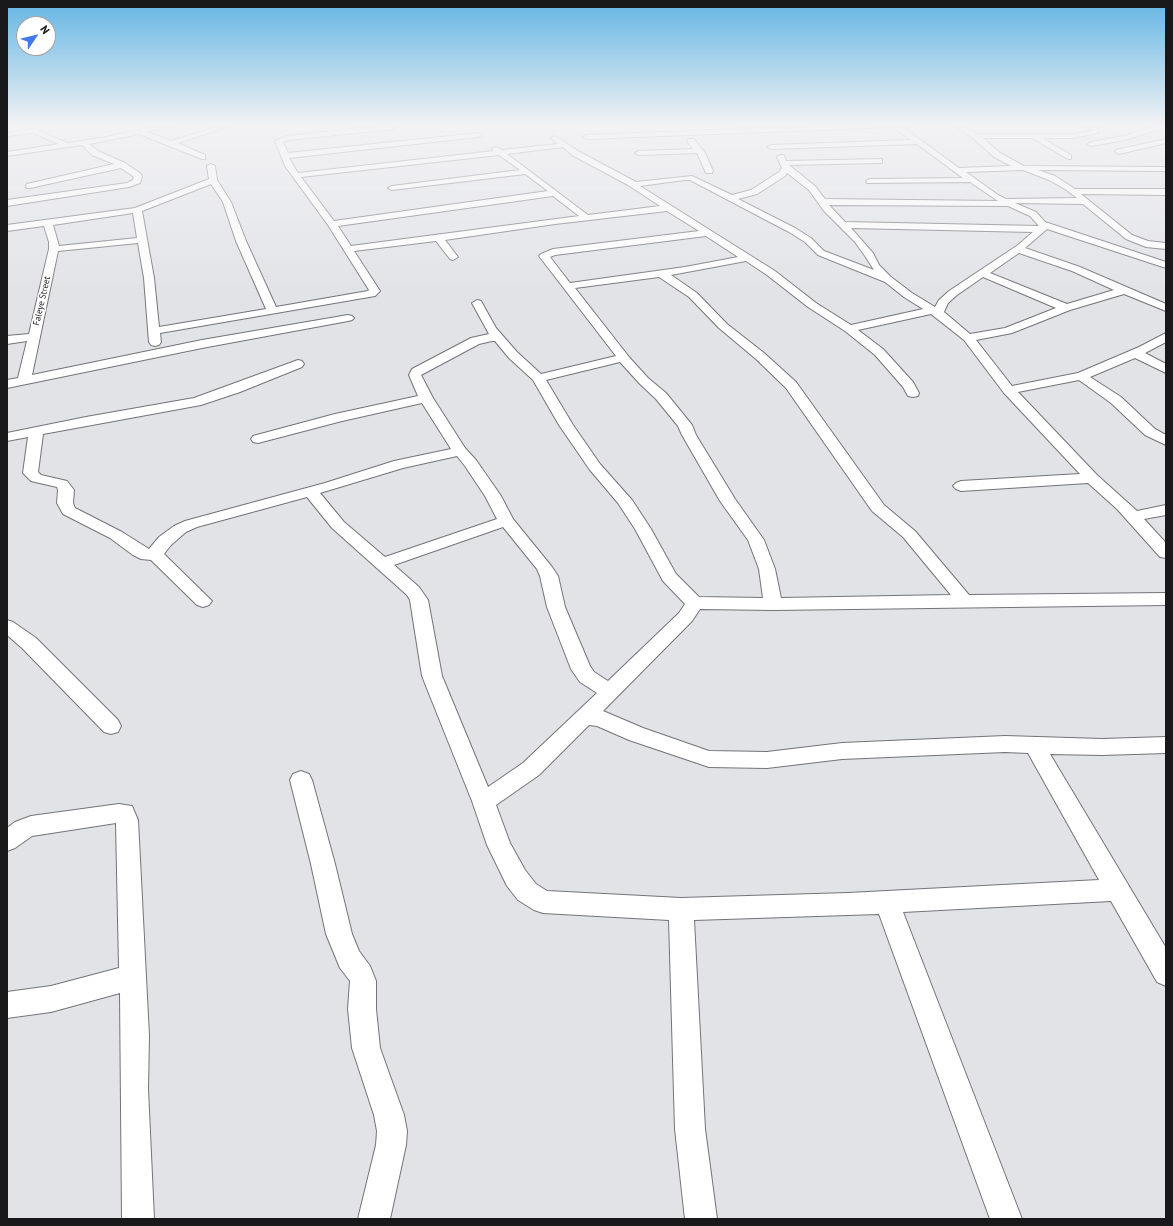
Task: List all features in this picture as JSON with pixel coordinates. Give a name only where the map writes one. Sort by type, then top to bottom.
[{"type":"street","points":[[30,186],[45,182]]},
{"type":"street","points":[[7,203],[92,191],[136,182]]},
{"type":"street","points":[[7,228],[137,210],[207,182]]},
{"type":"street","points":[[214,182],[227,202],[240,241],[272,310]]},
{"type":"street","points":[[154,331],[371,294],[375,291],[332,224],[302,182]]},
{"type":"street","points":[[392,188],[441,182]]},
{"type":"street","points":[[541,182],[586,217]]},
{"type":"street","points":[[629,182],[776,277],[812,305],[849,329],[879,352],[908,385],[913,394]]},
{"type":"street","points":[[633,184],[648,182]]},
{"type":"street","points":[[700,182],[792,230],[808,240],[821,253],[889,280]]},
{"type":"street","points":[[731,198],[754,192],[769,182]]},
{"type":"street","points":[[805,182],[812,188],[827,209],[870,255],[875,266],[889,280],[908,295],[936,312],[968,338],[1009,390],[1092,478],[1133,517],[1166,553]]},
{"type":"street","points":[[975,182],[1001,200],[1033,214],[1042,226]]},
{"type":"street","points":[[1059,182],[1086,201],[1129,237],[1146,244],[1166,246]]},
{"type":"street","points":[[1073,191],[1166,192]]},
{"type":"street","points":[[332,224],[410,209],[555,193]]},
{"type":"street","points":[[1001,200],[1086,201]]},
{"type":"street","points":[[823,202],[1010,204]]},
{"type":"street","points":[[348,249],[439,238],[586,217],[669,208]]},
{"type":"street","points":[[137,210],[148,278],[156,355]]},
{"type":"street","name":"Faleye Street","points":[[24,381],[54,249],[54,242],[47,222]]},
{"type":"street","points":[[843,225],[1042,226],[1166,265]]},
{"type":"street","points":[[849,329],[936,312],[943,302],[981,273],[1017,249],[1042,226]]},
{"type":"street","points":[[709,233],[544,255],[623,358],[644,381],[661,396],[685,425],[689,436],[728,501],[753,535],[767,569],[773,604]]},
{"type":"street","points":[[439,238],[453,257]]},
{"type":"street","points":[[54,249],[142,240]]},
{"type":"street","points":[[1017,249],[1076,269],[1166,308]]},
{"type":"street","points":[[569,286],[661,273],[747,258]]},
{"type":"street","points":[[862,268],[875,266]]},
{"type":"street","points":[[661,273],[693,295],[723,326],[760,356],[796,391],[878,508],[908,534],[964,600]]},
{"type":"street","points":[[981,273],[1066,308]]},
{"type":"street","points":[[968,338],[1008,331],[1066,308],[1124,290]]},
{"type":"street","points":[[477,303],[491,329],[513,355],[538,378],[566,425],[595,467],[624,500],[643,529],[669,577],[694,603],[773,604],[964,600],[1166,599]]},
{"type":"street","points":[[7,384],[156,355],[202,344],[348,318]]},
{"type":"street","points":[[7,340],[34,337]]},
{"type":"street","points":[[501,339],[492,337],[479,339],[416,372],[415,375],[426,398],[460,451],[493,496],[506,521],[540,561],[549,576],[556,607],[580,668],[587,676],[609,691]]},
{"type":"street","points":[[1009,390],[1081,376],[1135,353],[1166,337]]},
{"type":"street","points":[[1135,353],[1166,369]]},
{"type":"street","points":[[538,378],[623,358]]},
{"type":"street","points":[[7,437],[196,402],[235,389],[298,364]]},
{"type":"street","points":[[1081,376],[1116,400],[1150,432],[1166,441]]},
{"type":"street","points":[[258,439],[340,417],[426,398]]},
{"type":"street","points":[[36,431],[30,472],[32,475],[36,478],[62,484],[65,487],[65,503],[68,511],[116,535],[139,551],[147,555],[155,555],[203,601]]},
{"type":"street","points":[[155,555],[158,548],[165,541],[180,529],[191,524],[310,492],[399,464],[460,451]]},
{"type":"street","points":[[961,486],[1092,478]]},
{"type":"street","points":[[310,492],[338,525],[413,590],[419,600],[432,676],[483,801],[499,845],[516,878],[527,892],[543,902],[681,910],[887,902],[1118,890]]},
{"type":"street","points":[[1133,517],[1166,510]]},
{"type":"street","points":[[382,564],[427,547],[506,521]]},
{"type":"street","points":[[483,801],[493,796],[531,769],[591,714],[609,691],[686,617],[694,603]]},
{"type":"street","points":[[7,626],[28,643],[111,726]]},
{"type":"street","points":[[591,714],[636,734],[709,759],[767,760],[842,751],[1005,744],[1102,747],[1166,745]]},
{"type":"street","points":[[1035,746],[1166,973]]},
{"type":"street","points":[[301,780],[324,864],[339,934],[349,959],[364,981],[362,1009],[366,1048],[389,1115],[392,1131],[391,1145],[374,1219]]},
{"type":"street","points":[[7,841],[23,829],[31,826],[119,813],[124,814],[127,820],[132,977],[136,1036],[134,1089],[138,1219]]},
{"type":"street","points":[[887,902],[1006,1219]]},
{"type":"street","points":[[681,910],[690,1129],[701,1219]]},
{"type":"street","points":[[7,1006],[51,999],[132,977]]}]
